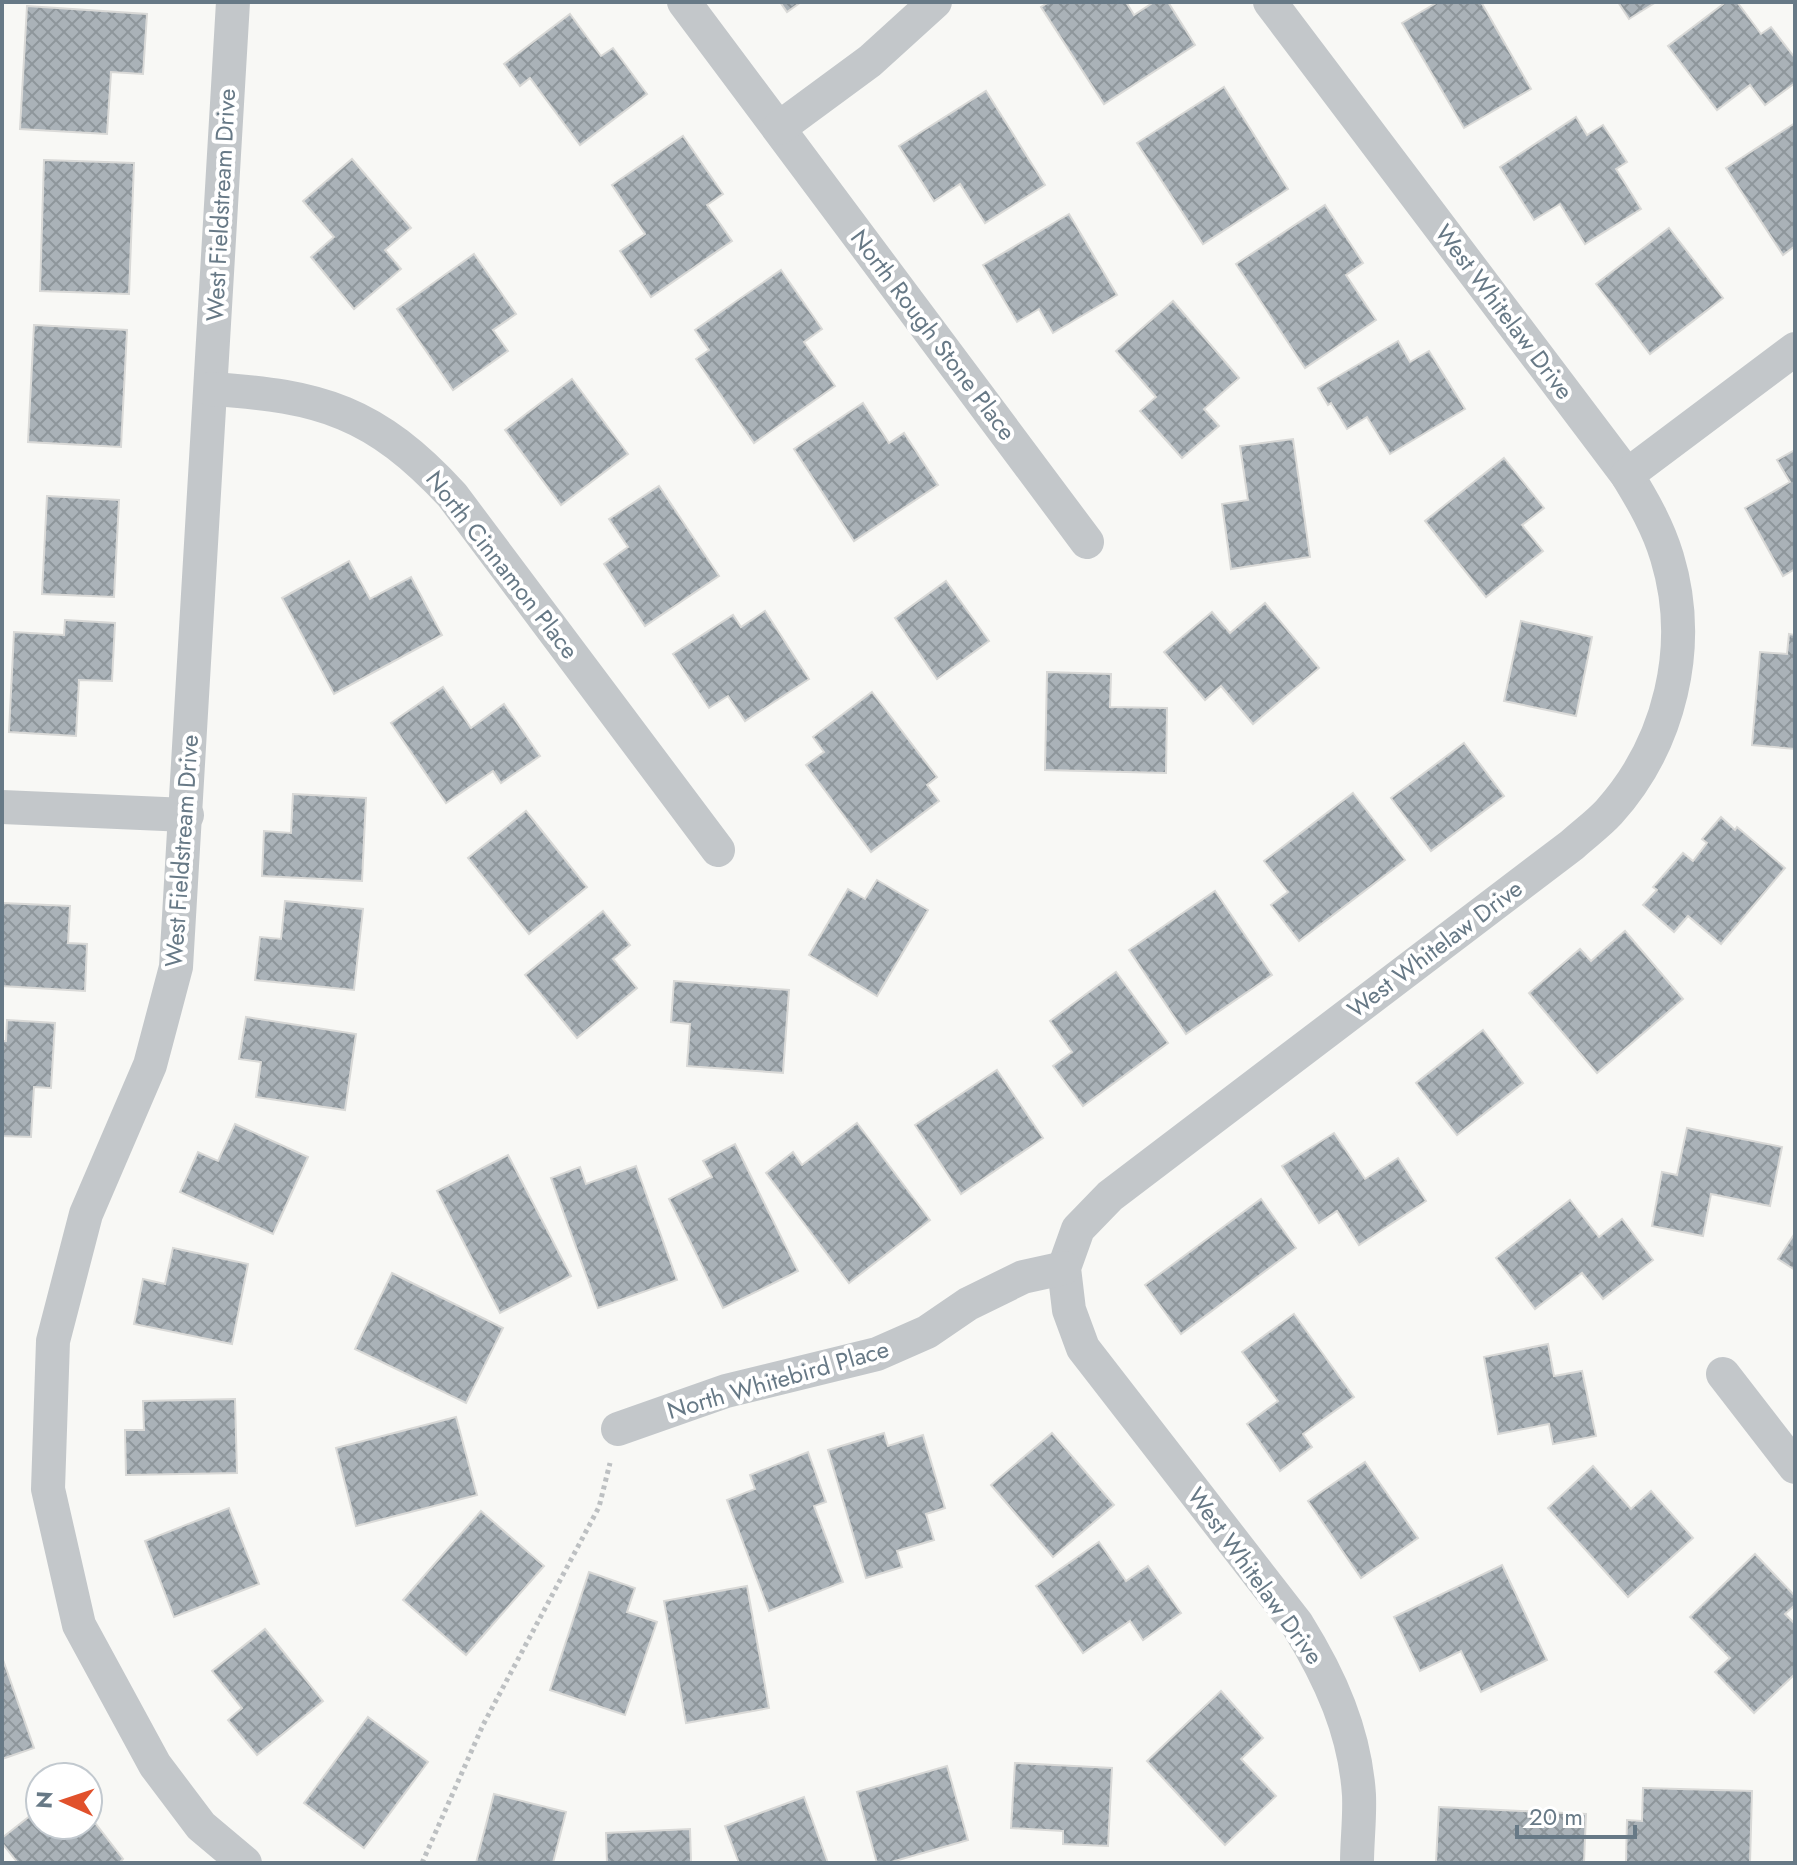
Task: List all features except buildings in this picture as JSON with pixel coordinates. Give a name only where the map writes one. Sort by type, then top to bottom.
[{"type":"street","name":"West Fieldstream Drive","points":[[233,2],[176,967],[150,1065],[86,1214],[53,1341],[48,1489],[79,1625],[155,1765],[201,1826],[245,1863]]},
{"type":"street","name":"North Rough Stone Place","points":[[684,2],[1087,542]]},
{"type":"street","points":[[779,128],[870,61],[935,2]]},
{"type":"street","name":"West Whitelaw Drive","points":[[1270,2],[1627,475],[1651,514],[1667,557],[1677,602],[1678,650],[1671,695],[1657,738],[1635,778],[1608,814],[1572,845],[1110,1196],[1078,1229],[1064,1268],[1069,1310],[1083,1348],[1297,1624],[1321,1663],[1340,1704],[1353,1749],[1359,1797],[1357,1863]]},
{"type":"street","points":[[1627,475],[1795,349]]},
{"type":"street","name":"North Cinnamon Place","points":[[211,389],[301,398],[344,412],[384,433],[420,461],[452,495],[718,850]]},
{"type":"street","points":[[2,807],[187,815]]},
{"type":"street","name":"North Whitebird Place","points":[[618,1429],[726,1391],[877,1354],[927,1332],[968,1304],[1023,1277],[1064,1268]]},
{"type":"street","points":[[1723,1374],[1795,1467]]},
{"type":"path","points":[[422,1863],[483,1725],[599,1507],[618,1429]]}]
